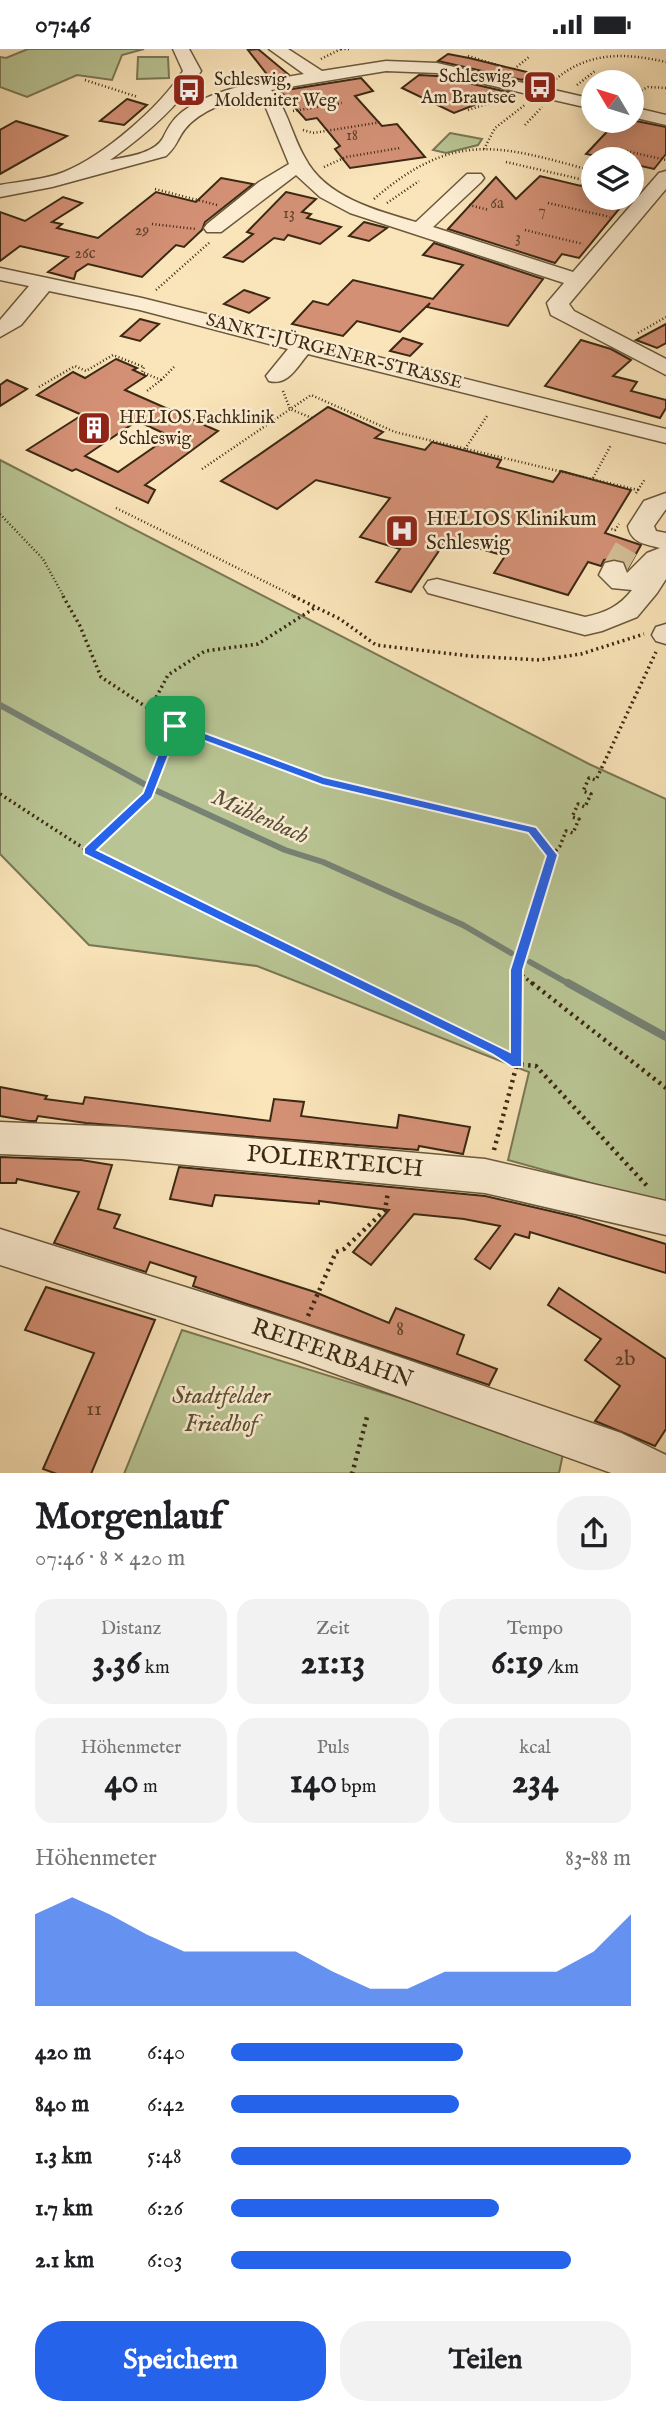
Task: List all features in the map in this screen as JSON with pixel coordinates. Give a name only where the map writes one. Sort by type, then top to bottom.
[{"type":"street","points":[[78,173],[112,149],[165,104],[188,80],[192,71],[181,49]]},
{"type":"street","points":[[277,49],[318,76]]},
{"type":"street","points":[[407,66],[419,49]]},
{"type":"street","points":[[0,191],[141,159],[159,152],[171,142],[174,130],[189,115],[230,95],[318,76],[407,66],[437,68],[581,101]]},
{"type":"street","points":[[258,87],[271,98],[302,170],[333,197],[366,213],[577,280]]},
{"type":"street","points":[[644,115],[666,120]]},
{"type":"street","points":[[112,149],[128,157],[141,159]]},
{"type":"street","points":[[214,228],[272,180],[302,170]]},
{"type":"street","points":[[666,177],[558,303],[559,310],[566,316],[666,368]]},
{"type":"street","points":[[419,230],[474,179]]},
{"type":"street","name":"SANKT-JÜRGENER-STRASSE","points":[[0,274],[142,304],[303,347],[666,436]]},
{"type":"street","points":[[0,330],[16,321],[43,284]]},
{"type":"street","points":[[278,376],[303,347]]},
{"type":"street","points":[[666,500],[653,506],[631,529],[642,532],[647,537],[666,541]]},
{"type":"street","points":[[614,569],[612,575],[621,582],[633,582],[666,549]]},
{"type":"street","points":[[437,587],[585,626],[608,623],[640,602],[666,554]]},
{"type":"street","name":"POLIERTEICH","points":[[0,1138],[123,1143],[485,1176],[662,1217]]},
{"type":"street","name":"REIFERBAHN","points":[[0,1247],[297,1341],[621,1454],[659,1473]]},
{"type":"path","points":[[341,49],[351,49]]},
{"type":"path","points":[[628,49],[631,54]]},
{"type":"path","points":[[525,125],[565,68],[580,61],[598,55],[631,54],[666,62]]},
{"type":"path","points":[[468,56],[494,62],[512,71]]},
{"type":"path","points":[[85,80],[138,97]]},
{"type":"path","points":[[644,86],[666,88]]},
{"type":"path","points":[[468,110],[510,96],[522,87]]},
{"type":"path","points":[[484,149],[488,134],[498,122],[549,94]]},
{"type":"path","points":[[279,120],[342,103]]},
{"type":"path","points":[[279,120],[313,133],[382,122]]},
{"type":"path","points":[[302,170],[315,172],[346,156],[400,148]]},
{"type":"path","points":[[366,213],[394,181],[448,154],[465,149],[484,149],[581,169]]},
{"type":"path","points":[[644,155],[666,160]]},
{"type":"path","points":[[506,162],[581,179]]},
{"type":"path","points":[[366,213],[419,181]]},
{"type":"path","points":[[155,189],[239,210]]},
{"type":"path","points":[[548,203],[629,221]]},
{"type":"path","points":[[152,224],[183,229],[214,228],[210,243],[155,292]]},
{"type":"path","points":[[525,230],[605,250]]},
{"type":"path","points":[[617,344],[666,317]]},
{"type":"path","points":[[39,387],[75,366],[86,371],[113,355],[144,367],[142,372],[161,380]]},
{"type":"path","points":[[147,391],[174,367]]},
{"type":"path","points":[[278,376],[290,409],[312,418]]},
{"type":"path","points":[[202,469],[311,395],[395,432],[638,490]]},
{"type":"path","points":[[465,450],[488,416]]},
{"type":"path","points":[[593,479],[611,445]]},
{"type":"path","points":[[633,500],[645,479]]},
{"type":"path","points":[[116,508],[340,619],[376,645],[470,656],[540,660],[581,655],[661,634]]},
{"type":"path","points":[[0,514],[43,558],[80,626],[91,659],[101,677],[175,726],[322,781],[532,830],[552,855]]},
{"type":"path","points":[[608,528],[631,529]]},
{"type":"path","points":[[151,708],[168,675],[205,651],[258,644],[316,607]]},
{"type":"path","points":[[494,1150],[517,1063],[516,970],[552,855],[566,831],[573,833],[579,819],[572,817],[578,804],[585,807],[591,794],[583,791],[589,778],[596,780],[661,634]]},
{"type":"path","points":[[88,851],[148,795],[155,783],[175,726]]},
{"type":"path","points":[[0,794],[88,851],[497,1050],[517,1063],[536,1066],[647,1185],[662,1217]]},
{"type":"path","points":[[516,970],[666,1088]]},
{"type":"path","points":[[297,1341],[336,1252],[344,1248],[385,1210],[392,1166]]},
{"type":"path","points":[[352,1473],[367,1417]]},
{"type":"green space","points":[[28,49],[144,49],[122,55],[112,80],[77,75],[27,97],[0,87],[0,57],[6,58]]},
{"type":"green space","points":[[138,57],[168,57],[169,78],[137,79]]},
{"type":"green space","points":[[450,133],[482,139],[478,145],[446,153],[433,150]]},
{"type":"green space","points":[[0,460],[589,764],[666,799],[666,1204],[508,1160],[529,1072],[257,966],[89,945],[0,854]]},
{"type":"green space","name":"Stadtfelder Friedhof","points":[[182,1330],[564,1449],[559,1473],[124,1473]]},
{"type":"building","points":[[258,49],[288,74],[269,77],[248,50]]},
{"type":"building","points":[[448,54],[531,73],[522,80],[438,61]]},
{"type":"building","points":[[419,75],[437,76],[508,92],[454,113],[402,88]]},
{"type":"building","points":[[361,78],[373,91],[355,96],[382,126],[397,124],[425,157],[350,168],[335,149],[340,146],[317,118],[306,120],[280,91]]},
{"type":"building","points":[[127,99],[147,105],[124,125],[100,121]]},
{"type":"building","points":[[16,121],[67,136],[0,174],[0,130]]},
{"type":"building","points":[[644,123],[666,127],[666,154],[654,169],[644,167],[644,147],[593,147],[606,133],[644,133]]},
{"type":"building","points":[[540,176],[581,186],[581,210],[618,210],[579,258],[562,254],[555,263],[448,229],[496,177],[516,199]]},
{"type":"building","points":[[221,178],[253,184],[205,222],[202,230],[184,247],[176,245],[142,277],[88,264],[76,272],[74,279],[48,272],[68,257],[20,246],[0,261],[0,212],[25,221],[63,197],[82,203],[52,222],[62,224],[57,228],[98,238],[156,192],[196,202]]},
{"type":"building","points":[[286,192],[316,199],[302,212],[311,214],[307,218],[341,227],[320,244],[288,235],[284,240],[274,238],[243,262],[224,257],[253,234],[247,232]]},
{"type":"building","points":[[364,222],[387,228],[369,241],[349,236]]},
{"type":"building","points":[[434,243],[543,279],[508,326],[427,307],[430,303],[400,332],[357,321],[343,336],[292,324],[313,301],[328,305],[353,280],[433,299],[463,265],[423,255]]},
{"type":"building","points":[[244,290],[269,298],[249,313],[224,304]]},
{"type":"building","points":[[140,319],[159,324],[140,341],[121,336]]},
{"type":"building","points":[[666,324],[666,343],[657,348],[636,340]]},
{"type":"building","points":[[403,338],[422,344],[410,356],[390,351]]},
{"type":"building","points":[[581,340],[611,349],[631,360],[613,376],[637,382],[631,391],[666,400],[666,408],[660,418],[545,386]]},
{"type":"building","name":"HELIOS Fachklinik Schleswig","points":[[116,359],[137,368],[133,370],[146,376],[125,390],[218,431],[145,485],[155,490],[148,503],[76,469],[72,471],[27,450],[82,415],[37,395],[73,372],[85,378]],"holes":[[[137,421],[170,436],[118,472],[85,456]]]},
{"type":"building","points":[[7,380],[27,389],[0,406],[0,385]]},
{"type":"building","points":[[328,407],[383,432],[375,438],[425,450],[432,442],[501,460],[497,467],[553,482],[561,471],[631,490],[605,533],[641,545],[628,568],[624,560],[615,558],[604,560],[601,566],[588,562],[568,595],[494,573],[505,556],[447,539],[411,592],[376,582],[400,549],[360,537],[390,498],[316,480],[277,509],[221,481]]},
{"type":"building","points":[[0,1087],[47,1096],[45,1099],[83,1104],[85,1097],[270,1121],[274,1099],[304,1102],[301,1116],[397,1128],[399,1115],[470,1127],[463,1154],[419,1146],[418,1150],[86,1123],[38,1116],[36,1121],[29,1121],[0,1116]]},
{"type":"building","points":[[0,1157],[81,1160],[112,1165],[98,1209],[120,1215],[114,1228],[315,1292],[389,1323],[396,1308],[464,1335],[457,1354],[497,1369],[489,1385],[193,1286],[196,1277],[150,1262],[146,1272],[54,1243],[79,1192],[17,1179],[16,1183],[0,1183]]},
{"type":"building","points":[[179,1167],[485,1196],[576,1217],[666,1244],[666,1273],[530,1232],[529,1238],[515,1234],[490,1269],[475,1259],[500,1226],[414,1214],[371,1265],[353,1252],[389,1210],[319,1201],[319,1204],[215,1195],[212,1206],[170,1199]]},
{"type":"building","points":[[46,1287],[155,1320],[91,1473],[54,1473],[43,1469],[94,1353],[25,1330]]},
{"type":"building","points":[[559,1288],[666,1359],[666,1429],[655,1446],[595,1421],[620,1386],[585,1360],[601,1339],[548,1305]]},
{"type":"waterway","name":"Mühlenbach","points":[[0,705],[155,790],[285,850],[323,862],[463,925],[511,953]]},
{"type":"waterway","name":"Mühlenbach","points":[[530,962],[571,985]]},
{"type":"waterway","name":"Mühlenbach","points":[[568,983],[666,1037]]},
{"type":"tunnel","points":[[614,569],[631,540]]},
{"type":"place","name":"Schleswig, Am Brautsee","points":[[540,87]]},
{"type":"place","name":"Schleswig, Moldeniter Weg","points":[[189,90]]},
{"type":"place","name":"HELIOS Fachklinik Schleswig","points":[[94,428]]},
{"type":"place","name":"HELIOS Klinikum Schleswig","points":[[402,531]]},
{"type":"route","points":[[175,726],[322,781],[532,830],[552,855],[516,970],[517,1063],[497,1050],[88,851],[148,795],[155,783],[175,726]]}]
